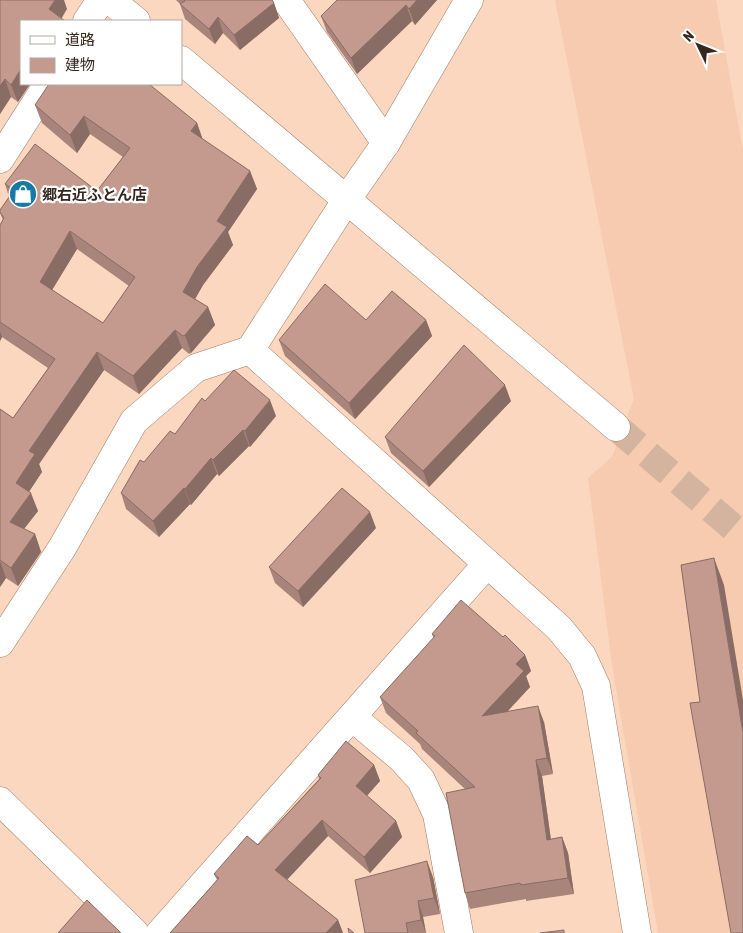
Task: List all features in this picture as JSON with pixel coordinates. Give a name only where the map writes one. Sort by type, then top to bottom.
[{"type":"street","points":[[88,20],[101,0]]},
{"type":"street","points":[[110,0],[135,20]]},
{"type":"street","points":[[286,0],[386,143]]},
{"type":"street","points":[[0,643],[62,548],[134,421],[196,368],[250,350],[347,199],[386,143],[469,0]]},
{"type":"street","points":[[182,61],[616,427]]},
{"type":"street","points":[[0,159],[47,85]]},
{"type":"street","points":[[250,350],[558,628],[582,656],[596,686],[637,933]]},
{"type":"street","points":[[160,933],[487,564]]},
{"type":"street","points":[[352,716],[402,759],[421,780],[436,814],[459,933]]},
{"type":"street","points":[[0,801],[135,933]]},
{"type":"shaded area","points":[[555,0],[716,0],[743,151],[743,933],[658,933],[612,665],[588,478],[612,457],[634,399]]},
{"type":"building","points":[[0,0],[55,0],[49,9],[64,20],[20,20],[20,71],[11,85],[5,79],[0,86]]},
{"type":"building","points":[[184,0],[272,0],[274,3],[234,35],[218,17],[209,29],[180,4]]},
{"type":"building","points":[[337,0],[417,0],[409,9],[406,5],[351,58],[321,16]]},
{"type":"building","points":[[48,85],[150,85],[197,123],[191,131],[250,171],[217,221],[227,227],[197,267],[183,292],[208,307],[185,335],[183,336],[175,330],[133,376],[97,352],[29,451],[35,454],[16,483],[31,493],[10,522],[35,534],[11,568],[0,560],[0,409],[13,418],[55,359],[0,322],[0,225],[4,218],[0,210],[14,190],[5,184],[35,144],[97,191],[130,148],[84,116],[70,135],[35,105]],"holes":[[[70,231],[135,277],[103,323],[40,282]]]},
{"type":"building","points":[[325,284],[366,320],[392,291],[426,320],[349,403],[279,340]]},
{"type":"building","points":[[464,345],[505,385],[423,471],[385,437]]},
{"type":"building","points":[[234,370],[270,400],[245,431],[243,430],[213,460],[211,458],[185,489],[153,521],[121,493],[140,460],[144,462],[170,431],[175,434],[202,398],[205,401]]},
{"type":"building","points":[[342,488],[370,512],[298,591],[269,567]]},
{"type":"building","points":[[714,558],[743,733],[743,933],[731,933],[690,703],[700,702],[681,565]]},
{"type":"building","points":[[461,600],[503,637],[505,635],[525,655],[516,664],[524,671],[482,716],[538,706],[547,758],[536,760],[547,840],[562,837],[568,878],[521,885],[520,883],[465,893],[446,793],[475,787],[380,697],[435,636],[432,634]]},
{"type":"building","points":[[346,741],[374,765],[356,786],[396,821],[364,857],[322,820],[275,870],[338,920],[326,933],[170,933],[219,878],[214,874],[247,836],[258,845],[321,778],[318,775]]},
{"type":"building","points":[[427,861],[434,898],[418,901],[421,920],[406,923],[408,933],[365,933],[355,880]]},
{"type":"building","points":[[87,900],[121,933],[58,933]]},
{"type":"building","points":[[564,930],[564,933],[540,933]]},
{"type":"tunnel","points":[[616,427],[743,536]]},
{"type":"place","name":"郷右近ふとん店","points":[[23,194]]}]
